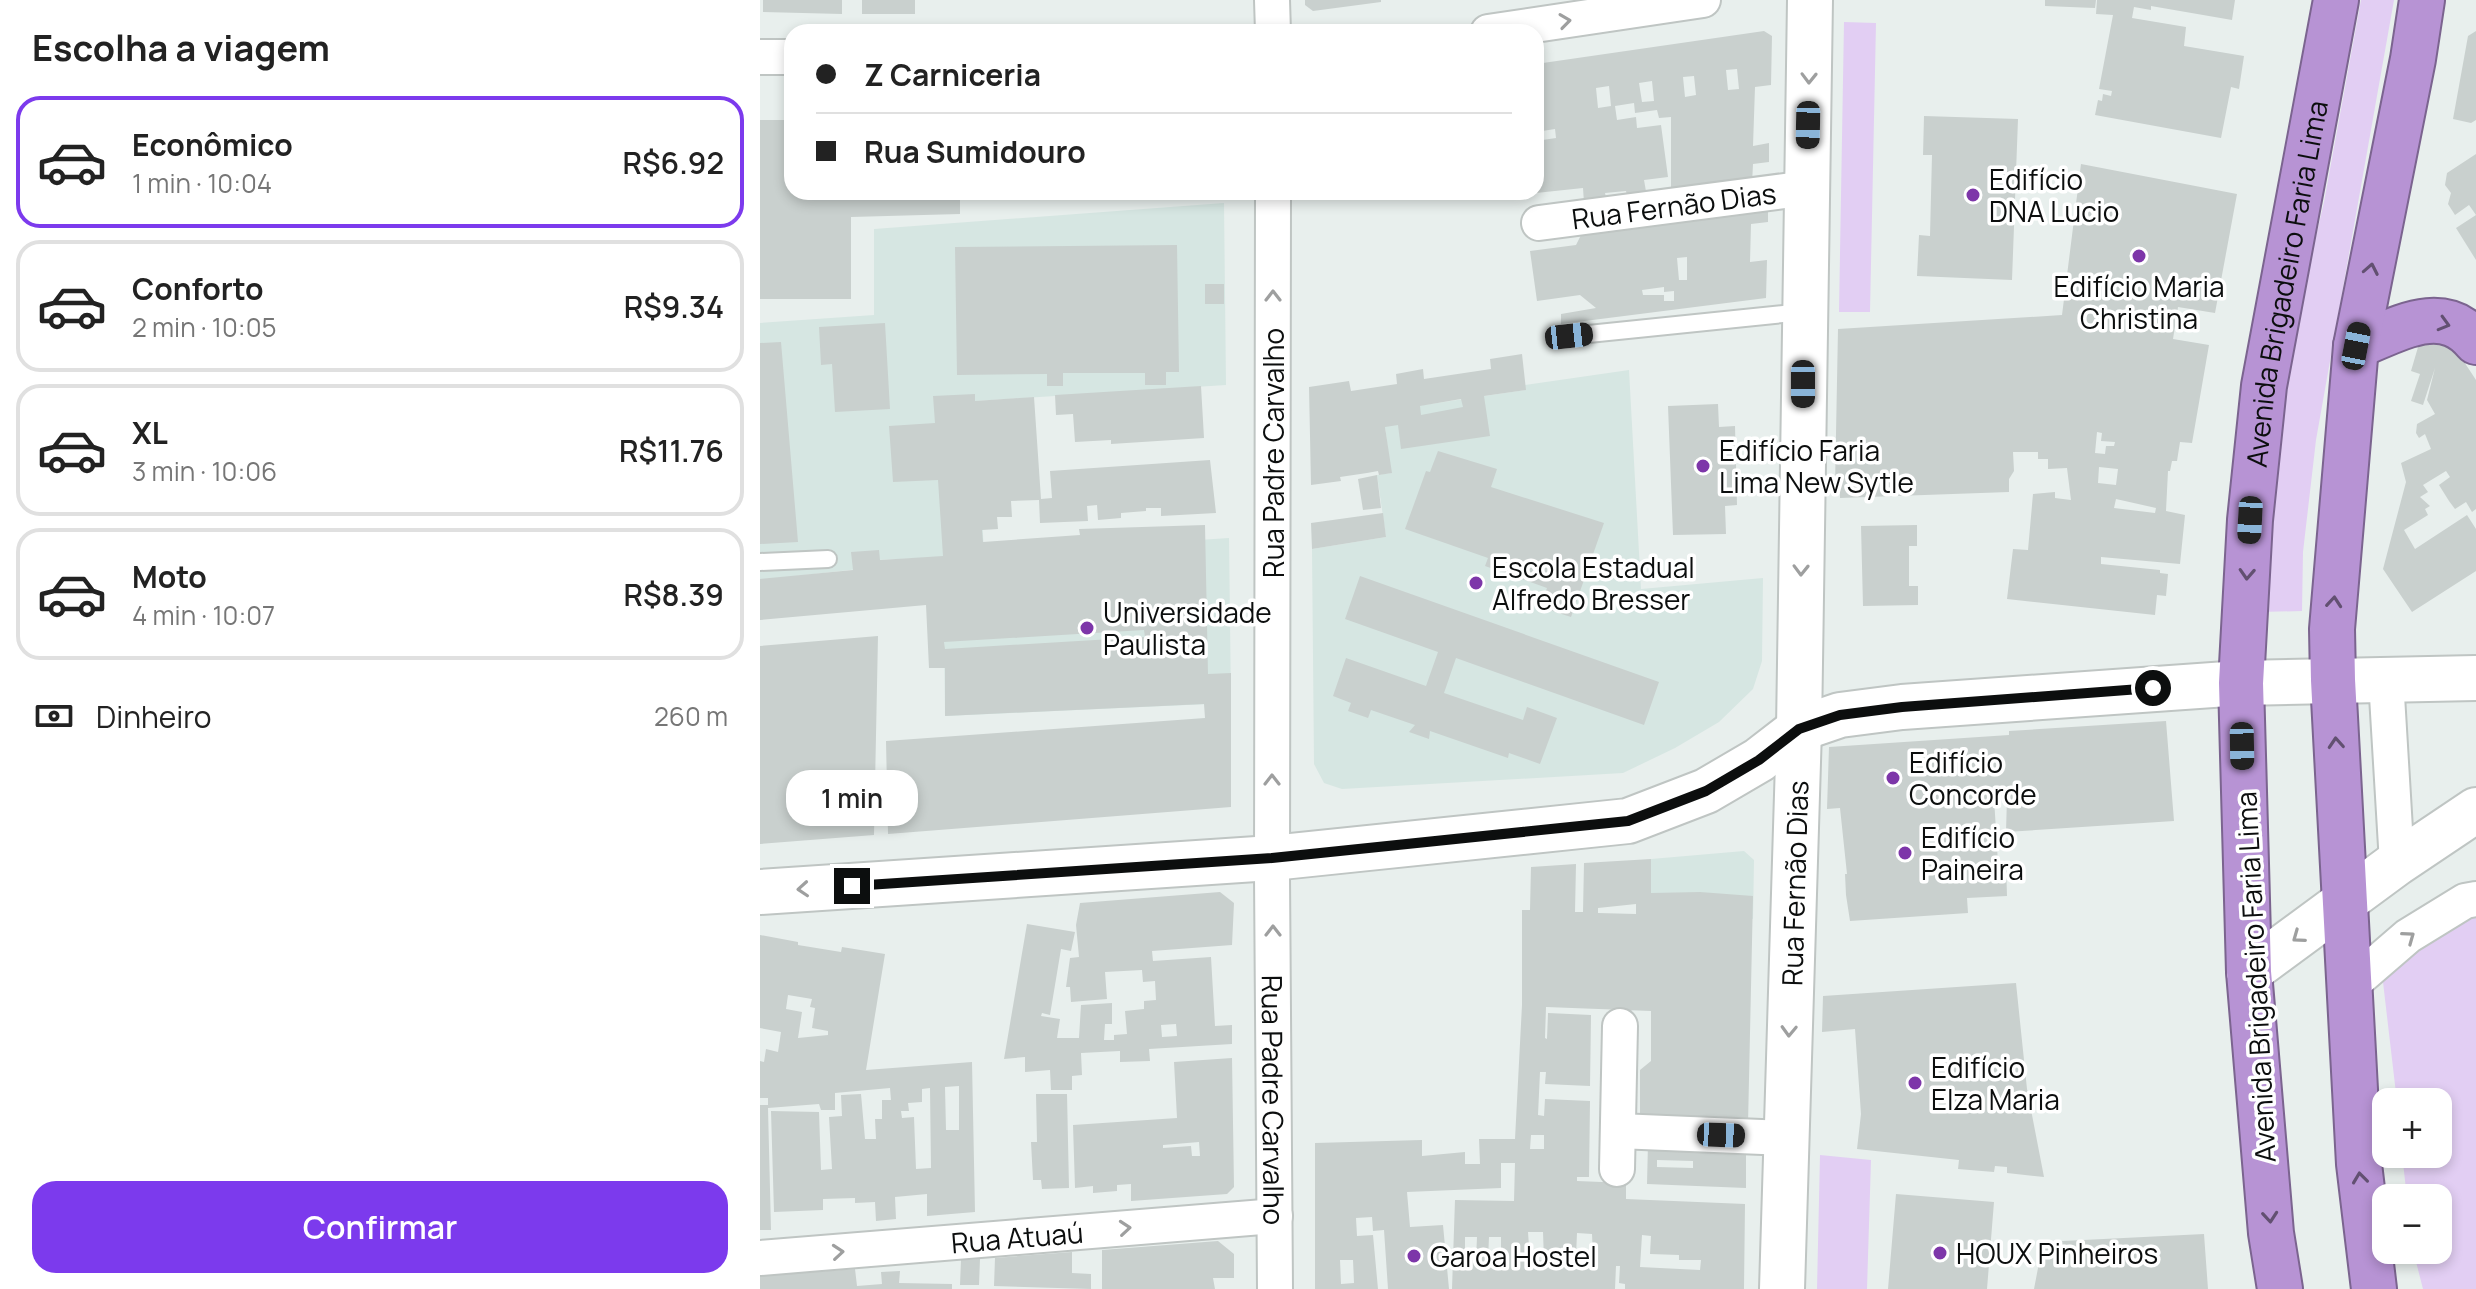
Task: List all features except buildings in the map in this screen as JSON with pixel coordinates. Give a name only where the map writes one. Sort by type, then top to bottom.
[{"type":"highway","name":"Avenida Brigadeiro Faria Lima","points":[[2280,1289],[2271,1233],[2249,972],[2241,683],[2250,520],[2264,386],[2336,0]]},
{"type":"highway","points":[[2374,1289],[2359,1164],[2332,629],[2356,346],[2422,0]]},
{"type":"highway","points":[[2356,346],[2425,319],[2446,322],[2469,334],[2476,342]]},
{"type":"main road","name":"Rua Fernão Dias","points":[[1782,1289],[1799,729],[1810,0]]},
{"type":"main road","points":[[760,892],[1272,858],[1628,821],[1706,791],[1759,760],[1799,729],[1840,715],[1902,707],[2241,683],[2476,678]]},
{"type":"main road","points":[[2249,972],[2397,863],[2476,810]]},
{"type":"street","points":[[1272,0],[1273,24]]},
{"type":"street","points":[[1542,24],[1703,0]]},
{"type":"street","points":[[760,57],[784,57]]},
{"type":"street","name":"Rua Fernão Dias","points":[[1539,223],[1807,188]]},
{"type":"street","name":"Rua Padre Carvalho","points":[[1273,200],[1275,1289]]},
{"type":"street","points":[[2386,679],[2397,863]]},
{"type":"street","points":[[2350,986],[2408,936],[2465,901],[2476,899]]},
{"type":"street","points":[[1617,1169],[1620,1026]]},
{"type":"street","points":[[1618,1131],[1786,1138]]},
{"type":"street","name":"Rua Atuaú","points":[[760,1258],[1275,1216]]},
{"type":"lane","points":[[1569,336],[1804,312]]},
{"type":"lane","points":[[760,562],[828,559]]},
{"type":"shaded area","points":[[2361,0],[2394,0],[2316,440],[2303,552],[2302,611],[2260,612],[2266,509],[2291,345],[2324,202]]},
{"type":"shaded area","points":[[1844,22],[1876,23],[1870,312],[1839,312]]},
{"type":"shaded area","points":[[1224,203],[1226,385],[976,401],[984,554],[1229,538],[1231,703],[945,716],[943,557],[877,560],[877,567],[760,580],[760,323],[874,315],[874,229]]},
{"type":"shaded area","name":"Escola Estadual Alfredo Bresser","points":[[1629,370],[1641,589],[1763,578],[1762,661],[1753,689],[1719,722],[1623,773],[1342,789],[1324,783],[1314,764],[1312,549],[1386,537],[1377,475],[1391,473],[1383,411],[1525,390],[1525,385]]},
{"type":"shaded area","points":[[1744,851],[1754,860],[1753,919],[1650,915],[1651,859]]},
{"type":"shaded area","points":[[2476,907],[2476,1289],[2423,1289],[2417,1264],[2452,1264],[2452,1184],[2405,1184],[2404,1168],[2452,1168],[2452,1088],[2395,1088],[2383,982],[2400,954]]},
{"type":"shaded area","points":[[1820,1155],[1871,1160],[1867,1289],[1817,1289]]},
{"type":"place","name":"Edifício DNA Lucio","points":[[1973,195]]},
{"type":"place","name":"Edifício Maria Christina","points":[[2139,256]]},
{"type":"place","name":"Edifício Faria Lima New Sytle","points":[[1703,466]]},
{"type":"place","name":"Escola Estadual Alfredo Bresser","points":[[1476,583]]},
{"type":"place","name":"Universidade Paulista","points":[[1087,628]]},
{"type":"place","name":"Edifício Concorde","points":[[1893,778]]},
{"type":"place","name":"Edifício Paineira","points":[[1905,853]]},
{"type":"place","name":"Edifício Elza Maria","points":[[1915,1083]]},
{"type":"place","name":"HOUX Pinheiros","points":[[1940,1253]]},
{"type":"place","name":"Garoa Hostel","points":[[1414,1256]]},
{"type":"route","points":[[852,886],[1272,858],[1628,821],[1706,791],[1759,760],[1799,729],[1840,715],[1902,707],[2153,688]]}]
